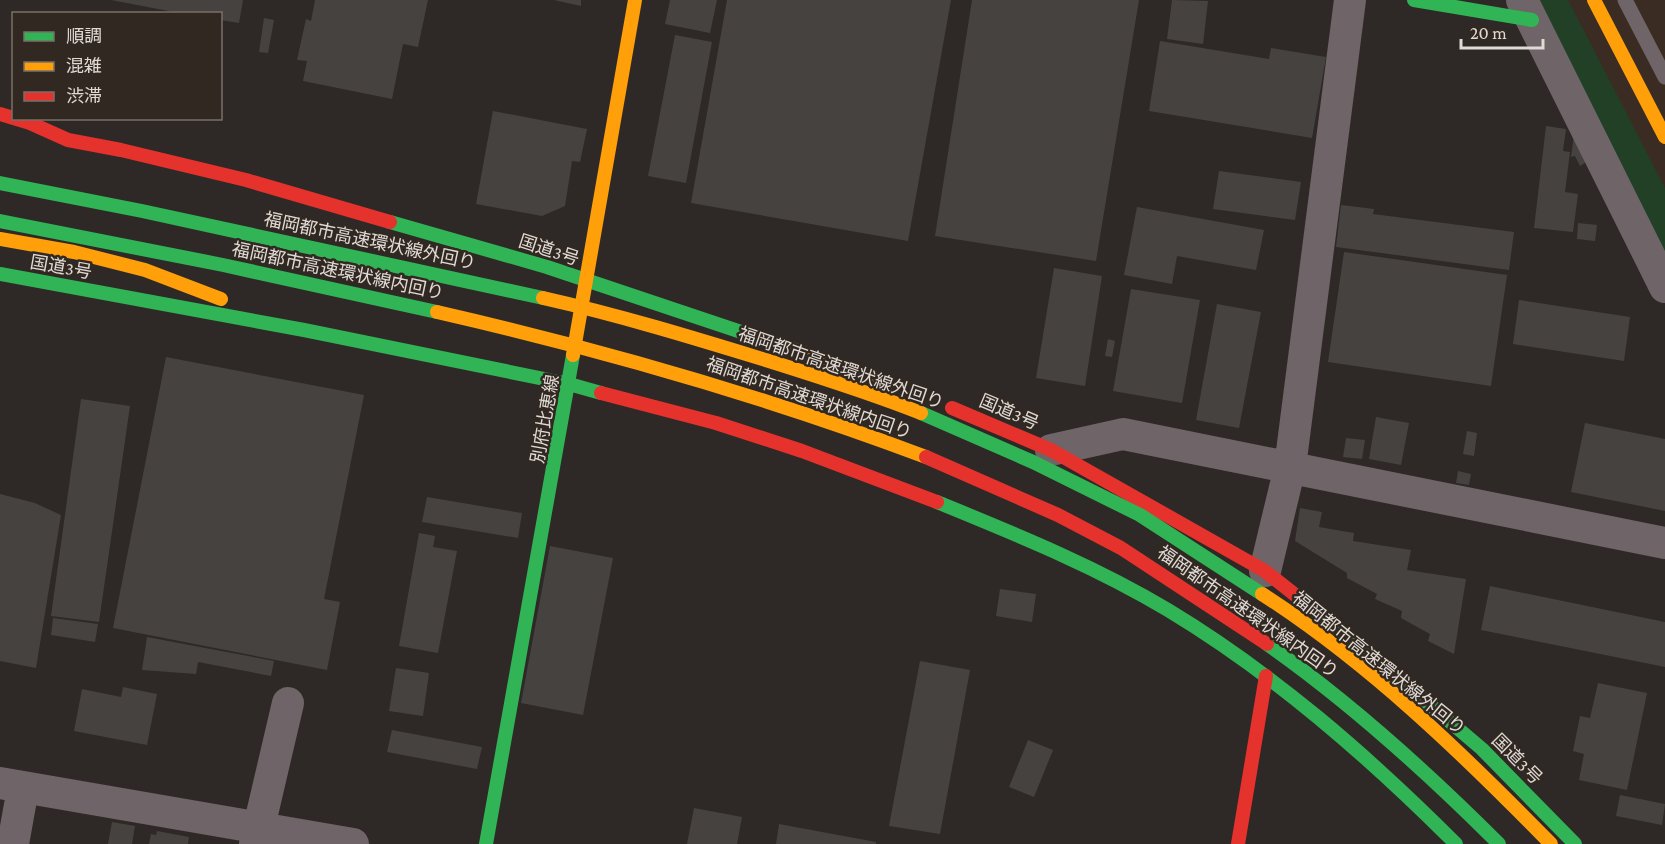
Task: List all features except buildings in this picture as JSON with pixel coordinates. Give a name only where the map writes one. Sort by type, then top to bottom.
[{"type":"main road","name":"別府比恵線","points":[[486,844],[635,0]]},
{"type":"main road","points":[[1414,0],[1527,10]]},
{"type":"main road","points":[[1594,0],[1665,137]]},
{"type":"main road","name":"国道3号","points":[[20,120],[68,141],[121,150],[246,180],[547,267],[756,336],[897,386]]},
{"type":"main road","points":[[38,141],[68,141]]},
{"type":"main road","name":"福岡都市高速環状線外回り","points":[[0,183],[154,213],[583,307],[720,346],[879,396],[957,427],[1140,515],[1282,607],[1352,660],[1421,718],[1466,758],[1551,844]]},
{"type":"main road","name":"福岡都市高速環状線内回り","points":[[0,221],[135,246],[451,314],[708,382],[858,430],[940,462],[1020,497],[1124,549],[1261,639],[1330,690],[1396,746],[1441,786],[1499,844]]},
{"type":"main road","points":[[0,239],[74,252],[145,270],[304,330]]},
{"type":"main road","name":"国道3号","points":[[0,274],[304,330],[569,384],[716,423],[802,451],[1005,530],[1113,580],[1168,610],[1266,676],[1326,722],[1420,807],[1456,844]]},
{"type":"main road","name":"国道3号","points":[[939,403],[1051,450],[1265,571],[1361,646],[1482,749],[1575,844]]},
{"type":"main road","points":[[1238,844],[1266,676]]},
{"type":"street","points":[[1265,571],[1290,467],[1350,0]]},
{"type":"street","points":[[1527,10],[1665,287]]},
{"type":"street","points":[[1051,450],[1123,434],[1665,543]]},
{"type":"street","points":[[257,836],[288,703]]},
{"type":"street","points":[[13,844],[12,786],[257,836],[353,844]]},
{"type":"lane","points":[[1625,0],[1665,77]]},
{"type":"shaded area","points":[[1547,0],[1665,0],[1665,244]]},
{"type":"green space","points":[[1528,0],[1568,0],[1665,188],[1665,274]]},
{"type":"traffic: fast","points":[[1414,0],[1532,20]]},
{"type":"traffic: fast","points":[[0,183],[142,211],[543,298]]},
{"type":"traffic: fast","points":[[0,221],[223,265],[437,312]]},
{"type":"traffic: fast","points":[[390,222],[547,267],[795,350]]},
{"type":"traffic: fast","points":[[0,274],[304,330],[569,384],[601,393]]},
{"type":"traffic: fast","points":[[486,844],[573,355]]},
{"type":"traffic: fast","points":[[921,413],[1033,462],[1140,515],[1262,594]]},
{"type":"traffic: fast","points":[[937,502],[1112,579],[1207,635],[1283,689],[1319,718],[1389,779],[1456,844]]},
{"type":"traffic: fast","points":[[1299,598],[1361,646],[1482,749],[1575,844]]},
{"type":"traffic: fast","points":[[1267,644],[1358,714],[1444,790],[1499,844]]},
{"type":"traffic: slow","points":[[573,355],[635,0]]},
{"type":"traffic: slow","points":[[1594,0],[1665,137]]},
{"type":"traffic: slow","points":[[0,239],[74,252],[145,270],[221,299]]},
{"type":"traffic: slow","points":[[543,298],[628,319],[741,352],[921,413]]},
{"type":"traffic: slow","points":[[437,312],[561,342],[684,376],[806,414],[926,457]]},
{"type":"traffic: slow","points":[[795,350],[887,383]]},
{"type":"traffic: slow","points":[[1262,594],[1340,649],[1377,679],[1449,743],[1551,844]]},
{"type":"traffic: jam","points":[[0,114],[12,118]]},
{"type":"traffic: jam","points":[[20,120],[68,140],[121,150],[246,180],[390,222]]},
{"type":"traffic: jam","points":[[601,393],[716,423],[802,451],[937,502]]},
{"type":"traffic: jam","points":[[952,408],[1051,450],[1265,571],[1299,598]]},
{"type":"traffic: jam","points":[[926,457],[1058,515],[1121,548],[1267,644]]},
{"type":"traffic: jam","points":[[1238,844],[1266,676]]}]
